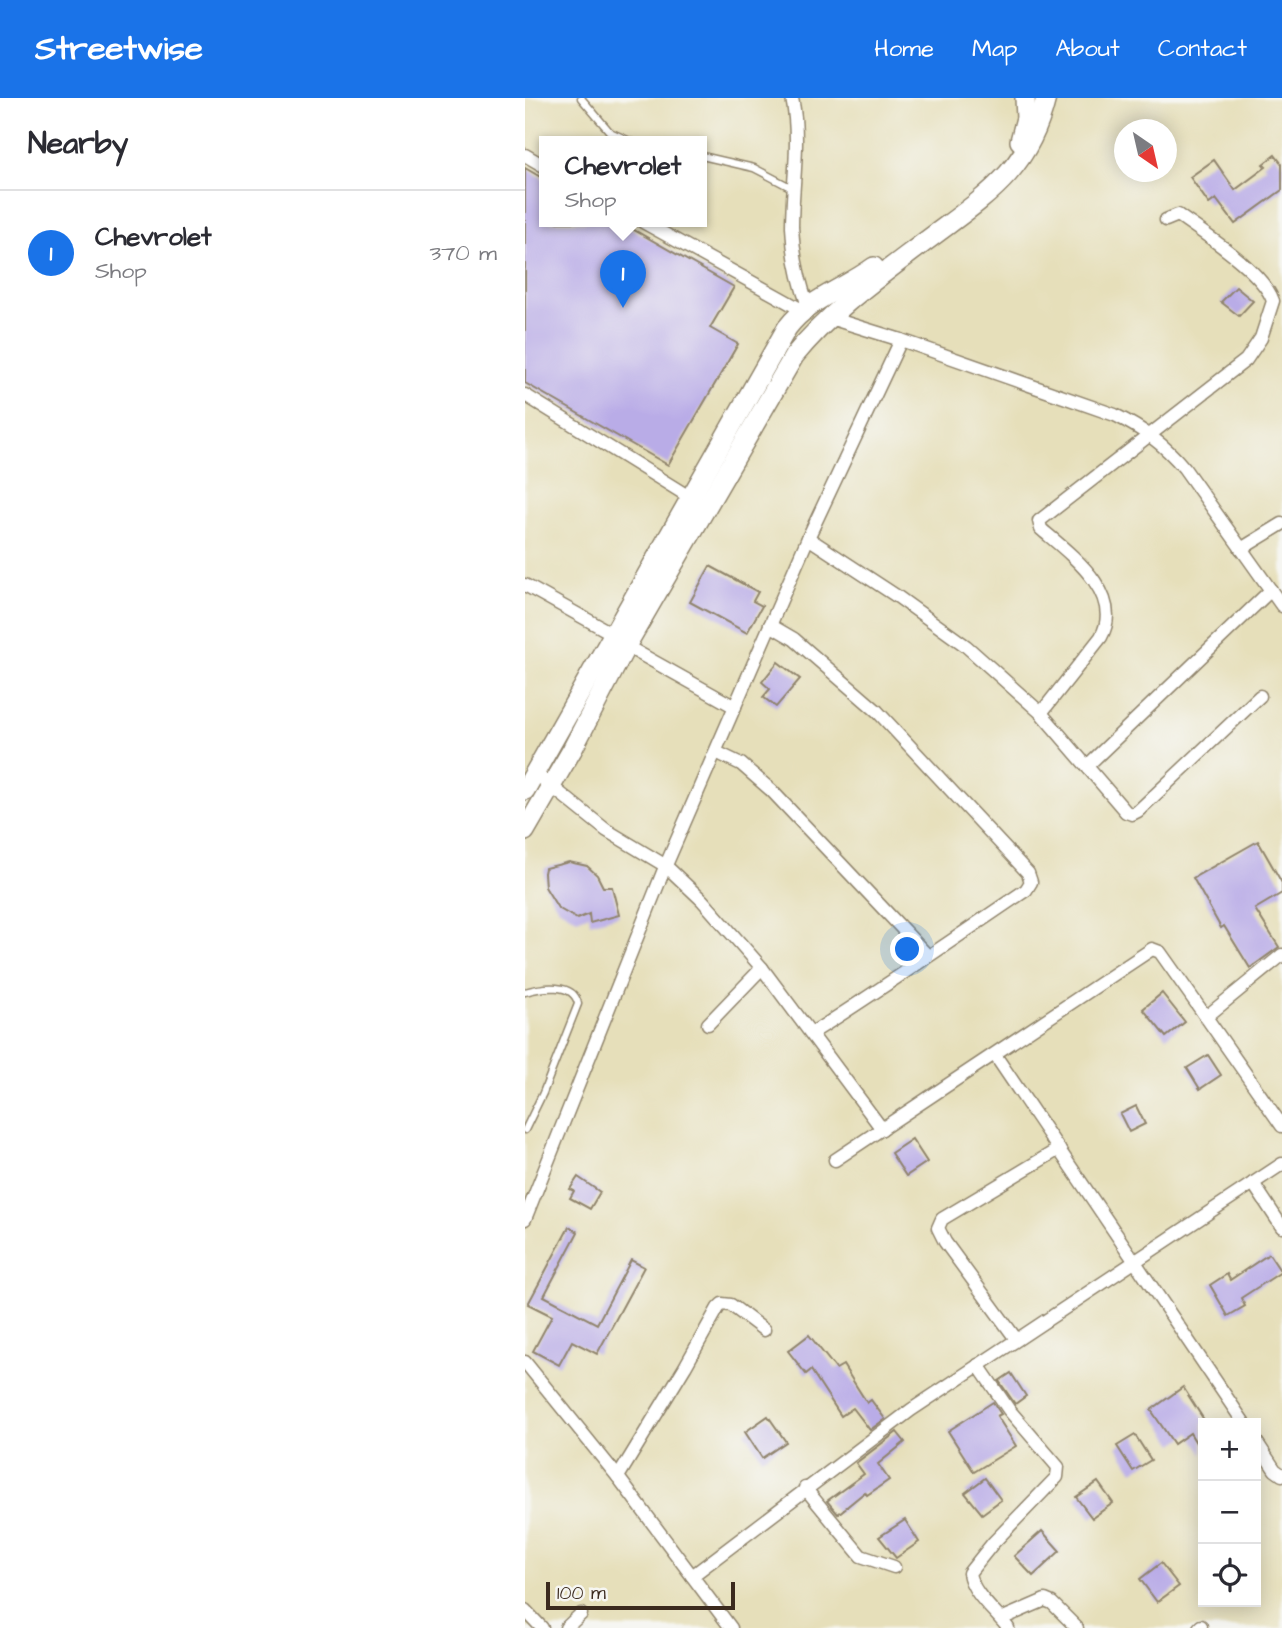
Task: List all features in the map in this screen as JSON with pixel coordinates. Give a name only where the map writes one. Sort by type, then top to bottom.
[{"type":"highway","points":[[525,831],[552,786],[620,640],[691,498],[781,338],[805,308],[863,275],[991,179],[1007,162],[1022,136],[1026,118],[1025,98]]},
{"type":"highway","points":[[530,782],[784,370],[805,342],[830,318],[1005,178],[1030,145],[1046,98]]},
{"type":"street","points":[[792,98],[797,138],[794,251],[805,308]]},
{"type":"street","points":[[1041,713],[1101,637],[1107,620],[1105,605],[1089,572],[1041,529],[1039,521],[1251,354],[1261,338],[1273,301],[1253,274],[1223,246],[1178,215],[1166,220]]},
{"type":"street","points":[[652,227],[805,308]]},
{"type":"street","points":[[830,318],[1115,415],[1151,434],[1167,447],[1184,468],[1282,606]]},
{"type":"street","points":[[526,1213],[666,866],[808,538],[901,340]]},
{"type":"street","points":[[525,395],[691,498]]},
{"type":"street","points":[[1241,549],[1282,524]]},
{"type":"street","points":[[808,538],[966,646],[1041,713],[1121,808],[1132,814],[1260,696]]},
{"type":"street","points":[[525,585],[735,707]]},
{"type":"street","points":[[1087,766],[1271,590]]},
{"type":"street","points":[[770,625],[794,639],[877,711],[1031,881],[1026,890],[878,992],[813,1033]]},
{"type":"street","points":[[716,752],[741,764],[772,791],[927,956]]},
{"type":"street","points":[[530,782],[552,786],[606,830],[666,866],[702,900],[762,968],[882,1129]]},
{"type":"street","points":[[835,1160],[1152,950],[1160,952],[1282,1126]]},
{"type":"street","points":[[1206,1017],[1282,955]]},
{"type":"street","points":[[708,1024],[762,968]]},
{"type":"street","points":[[995,1055],[1241,1418]]},
{"type":"street","points":[[1016,1339],[945,1242],[938,1228],[942,1219],[1059,1149]]},
{"type":"street","points":[[692,1576],[911,1410],[1282,1164]]},
{"type":"street","points":[[1253,1183],[1282,1227]]},
{"type":"street","points":[[618,1478],[718,1308],[722,1304],[731,1305],[764,1331]]},
{"type":"street","points":[[525,1362],[618,1478],[731,1628]]},
{"type":"street","points":[[978,1365],[1009,1410],[1058,1467],[1059,1472],[1052,1483],[986,1550],[969,1573],[976,1589],[1004,1623],[1045,1600],[1052,1603],[1077,1628]]},
{"type":"street","points":[[1261,1449],[1275,1470],[1282,1475]]},
{"type":"street","points":[[805,1488],[861,1556],[894,1567]]},
{"type":"street","points":[[566,1628],[581,1614]]},
{"type":"street","points":[[527,1616],[542,1628]]},
{"type":"lane","points":[[581,98],[610,132],[619,136]]},
{"type":"lane","points":[[707,157],[754,168],[794,189]]},
{"type":"lane","points":[[525,992],[566,989],[574,994],[578,1001],[548,1081],[525,1130]]},
{"type":"building","points":[[1275,155],[1282,164],[1282,190],[1235,224],[1216,199],[1209,204],[1190,177],[1214,160],[1235,190],[1266,167],[1263,164]]},
{"type":"building","points":[[525,168],[539,176],[539,227],[629,227],[734,287],[710,328],[738,344],[668,465],[525,383]]},
{"type":"building","points":[[1236,287],[1253,301],[1239,316],[1221,302]]},
{"type":"building","points":[[710,566],[758,592],[753,601],[762,606],[747,633],[690,602]]},
{"type":"building","points":[[778,662],[800,679],[776,707],[763,697],[770,689],[762,682]]},
{"type":"building","points":[[1258,841],[1282,883],[1282,893],[1255,909],[1279,947],[1250,968],[1224,926],[1221,928],[1193,878]]},
{"type":"building","points":[[569,862],[587,866],[597,875],[603,887],[612,887],[619,915],[590,923],[589,914],[577,919],[558,908],[545,887],[545,868]]},
{"type":"building","points":[[1162,993],[1185,1022],[1166,1037],[1143,1009]]},
{"type":"building","points":[[1208,1055],[1221,1075],[1200,1089],[1187,1068]]},
{"type":"building","points":[[1136,1106],[1145,1124],[1129,1132],[1120,1114]]},
{"type":"building","points":[[912,1139],[927,1162],[906,1176],[891,1153]]},
{"type":"building","points":[[578,1177],[600,1192],[590,1209],[570,1198],[574,1191],[570,1189]]},
{"type":"building","points":[[569,1227],[578,1232],[544,1296],[597,1324],[631,1260],[644,1267],[597,1354],[572,1341],[559,1365],[533,1351],[552,1316],[528,1304]]},
{"type":"building","points":[[1269,1254],[1281,1272],[1241,1298],[1245,1306],[1228,1316],[1210,1285],[1227,1274],[1230,1280]]},
{"type":"building","points":[[809,1335],[836,1369],[843,1365],[867,1403],[871,1400],[885,1419],[870,1430],[853,1408],[841,1416],[811,1370],[806,1374],[788,1351]]},
{"type":"building","points":[[1011,1373],[1026,1396],[1015,1404],[999,1381]]},
{"type":"building","points":[[1183,1387],[1203,1418],[1198,1418],[1198,1446],[1190,1433],[1174,1444],[1151,1410]]},
{"type":"building","points":[[993,1402],[1001,1414],[997,1416],[1016,1446],[974,1472],[948,1431]]},
{"type":"building","points":[[768,1416],[786,1442],[762,1458],[745,1432]]},
{"type":"building","points":[[897,1432],[905,1442],[878,1464],[889,1480],[867,1495],[865,1492],[838,1514],[827,1501],[864,1474],[856,1463]]},
{"type":"building","points":[[1135,1435],[1151,1460],[1133,1471],[1117,1446]]},
{"type":"building","points":[[985,1478],[1001,1500],[982,1514],[965,1493]]},
{"type":"building","points":[[1098,1482],[1113,1503],[1092,1518],[1076,1497]]},
{"type":"building","points":[[905,1520],[919,1542],[896,1558],[879,1537]]},
{"type":"building","points":[[1042,1531],[1060,1551],[1033,1576],[1014,1556]]},
{"type":"building","points":[[1161,1563],[1179,1586],[1157,1602],[1140,1579]]},
{"type":"place","name":"Chevrolet","points":[[623,308]]}]
